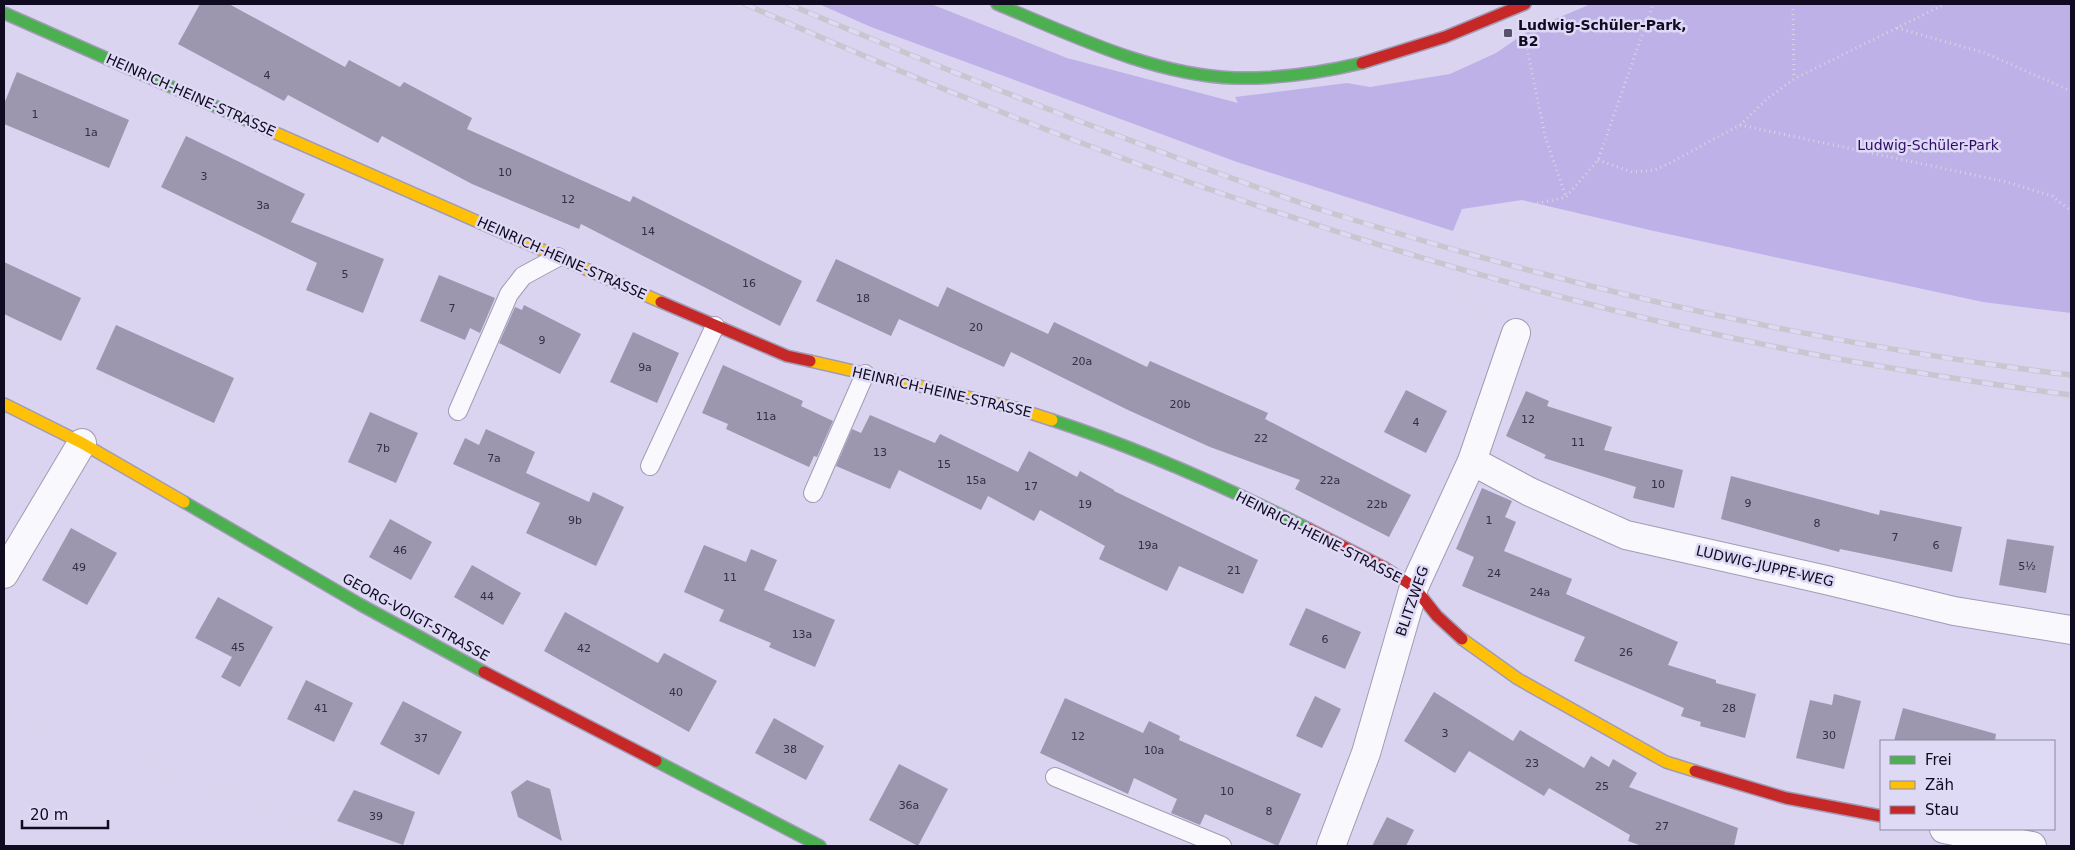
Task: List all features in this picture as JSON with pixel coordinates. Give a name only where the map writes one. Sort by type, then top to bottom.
[{"type":"street","points":[[997,4],[1102,47],[1138,58],[1192,72],[1261,78],[1341,69],[1412,50],[1522,5]]},
{"type":"street","name":"HEINRICH-HEINE-STRASSE","points":[[4,13],[787,356],[1015,408],[1106,438],[1186,471],[1281,515],[1385,568],[1414,587],[1437,616],[1476,650],[1518,679],[1666,762],[1786,798],[1880,816]]},
{"type":"street","name":"BLITZWEG","points":[[1331,846],[1366,753],[1414,587],[1472,461],[1516,332]]},
{"type":"street","name":"GEORG-VOIGT-STRASSE","points":[[4,404],[82,443],[362,605],[486,673],[820,846]]},
{"type":"street","points":[[4,574],[82,443]]},
{"type":"street","name":"LUDWIG-JUPPE-WEG","points":[[1472,461],[1530,492],[1626,535],[1826,580],[1954,612],[2071,630]]},
{"type":"street","points":[[1949,830],[2032,846]]},
{"type":"lane","points":[[458,411],[509,294],[523,276],[558,257]]},
{"type":"lane","points":[[650,466],[715,326]]},
{"type":"lane","points":[[813,493],[866,374]]},
{"type":"lane","points":[[1055,777],[1222,846]]},
{"type":"path","points":[[1470,219],[1566,197],[1598,160],[1653,4]]},
{"type":"path","points":[[1793,4],[1794,79]]},
{"type":"path","points":[[1598,160],[1632,172],[1654,170],[1740,124],[1767,99],[1794,79],[1945,4]]},
{"type":"path","points":[[1522,5],[1545,136],[1566,197]]},
{"type":"path","points":[[1896,27],[1985,53],[2071,91]]},
{"type":"path","points":[[1740,124],[2007,182],[2052,196],[2071,211]]},
{"type":"path","points":[[1449,290],[1516,332]]},
{"type":"path","points":[[4,320],[77,354],[88,372],[210,427],[190,504]]},
{"type":"path","points":[[4,707],[368,846]]},
{"type":"green space","name":"Ludwig-Schüler-Park","points":[[819,4],[931,4],[1067,58],[1238,103],[1235,97],[1347,83],[1370,87],[1450,74],[1496,53],[1531,29],[1591,4],[2071,4],[2071,313],[1983,302],[1654,231],[1522,200],[1462,209],[1453,231],[1237,162],[871,27]]},
{"type":"building","points":[[200,4],[229,4],[345,67],[349,60],[400,87],[404,82],[472,118],[467,129],[630,202],[633,196],[802,281],[780,326],[581,224],[579,229],[472,184],[382,136],[378,143],[288,95],[284,101],[178,44]]},
{"type":"building","points":[[17,72],[129,120],[109,168],[4,124],[4,104]]},
{"type":"building","points":[[186,136],[305,194],[291,222],[384,259],[363,313],[306,290],[317,263],[161,187]]},
{"type":"building","points":[[836,259],[938,307],[947,287],[1048,334],[1054,322],[1147,367],[1150,361],[1268,413],[1265,419],[1411,495],[1389,537],[1295,489],[1300,480],[1210,447],[1128,410],[1011,352],[1004,367],[899,319],[891,336],[816,301]]},
{"type":"building","points":[[4,262],[81,298],[61,341],[4,314]]},
{"type":"building","points":[[439,275],[495,298],[480,333],[470,328],[465,340],[420,321]]},
{"type":"building","points":[[524,305],[581,334],[560,374],[499,343],[515,307],[522,310]]},
{"type":"building","points":[[116,325],[234,378],[214,423],[96,369]]},
{"type":"building","points":[[633,332],[679,353],[657,403],[610,382]]},
{"type":"building","points":[[723,365],[803,401],[801,406],[833,421],[817,457],[814,456],[809,467],[726,429],[728,424],[702,413]]},
{"type":"building","points":[[1406,390],[1447,411],[1426,453],[1384,432]]},
{"type":"building","points":[[1526,391],[1549,401],[1547,406],[1612,427],[1604,450],[1683,470],[1674,508],[1633,498],[1636,487],[1544,458],[1546,455],[1506,436]]},
{"type":"building","points":[[370,412],[418,433],[396,483],[348,462]]},
{"type":"building","points":[[870,415],[935,443],[940,434],[1018,472],[1029,451],[1077,477],[1080,471],[1114,491],[1258,560],[1243,594],[1179,566],[1167,591],[1099,559],[1105,546],[1040,510],[1034,521],[988,496],[981,510],[899,470],[890,489],[836,466],[852,429],[861,433]]},
{"type":"building","points":[[486,429],[535,452],[526,473],[589,502],[593,492],[624,507],[596,566],[526,533],[540,503],[453,464],[465,438],[479,445]]},
{"type":"building","points":[[1731,476],[1879,515],[1880,510],[1962,527],[1952,572],[1840,549],[1839,552],[1721,519]]},
{"type":"building","points":[[1482,488],[1512,501],[1505,517],[1516,522],[1504,551],[1572,579],[1566,594],[1678,642],[1668,665],[1716,680],[1716,683],[1756,694],[1745,738],[1700,726],[1701,722],[1681,716],[1684,708],[1574,661],[1585,637],[1462,586],[1474,557],[1456,549]]},
{"type":"building","points":[[390,519],[432,542],[411,580],[369,557]]},
{"type":"building","points":[[71,528],[117,553],[87,605],[42,580]]},
{"type":"building","points":[[2007,539],[2054,546],[2046,593],[1999,585]]},
{"type":"building","points":[[704,545],[746,562],[751,549],[777,560],[764,590],[835,620],[815,667],[769,647],[771,643],[719,621],[724,610],[684,592]]},
{"type":"building","points":[[472,565],[521,593],[503,625],[454,597]]},
{"type":"building","points":[[218,597],[273,627],[240,687],[221,677],[232,657],[195,638]]},
{"type":"building","points":[[1306,608],[1361,632],[1345,669],[1289,645]]},
{"type":"building","points":[[565,612],[658,663],[664,653],[717,681],[689,732],[544,651]]},
{"type":"building","points":[[306,680],[353,703],[334,742],[287,719]]},
{"type":"building","points":[[1434,692],[1513,741],[1520,730],[1584,768],[1591,756],[1609,767],[1613,759],[1637,773],[1629,787],[1738,828],[1734,846],[1642,846],[1628,841],[1630,835],[1549,788],[1544,796],[1469,751],[1455,773],[1404,741]]},
{"type":"building","points":[[1834,694],[1861,701],[1844,769],[1796,758],[1810,700],[1832,705]]},
{"type":"building","points":[[1315,696],[1341,709],[1322,748],[1296,736]]},
{"type":"building","points":[[1065,698],[1143,733],[1149,721],[1180,736],[1179,740],[1301,794],[1278,846],[1205,814],[1200,825],[1171,813],[1177,799],[1134,778],[1128,794],[1040,753]]},
{"type":"building","points":[[403,701],[462,732],[439,775],[380,744]]},
{"type":"building","points":[[1903,708],[1996,734],[1995,740],[1894,740]]},
{"type":"building","points":[[774,718],[824,746],[806,780],[755,753]]},
{"type":"building","points":[[899,764],[948,789],[918,846],[869,820]]},
{"type":"building","points":[[527,780],[550,789],[562,841],[518,817],[511,792]]},
{"type":"building","points":[[354,790],[415,812],[403,845],[337,821]]},
{"type":"building","points":[[1387,817],[1414,830],[1406,846],[1372,846]]},
{"type":"railway","points":[[745,4],[859,54],[1091,147],[1208,189],[1446,265],[1566,298],[1735,339],[1878,366],[2071,395]]},
{"type":"railway","points":[[788,4],[1034,104],[1237,180],[1291,200],[1419,240],[1603,289],[1696,311],[1883,348],[2071,375]]},
{"type":"traffic: fast","points":[[997,4],[1083,40],[1173,70],[1204,75],[1251,78],[1330,70],[1362,63]]},
{"type":"traffic: fast","points":[[4,13],[271,131]]},
{"type":"traffic: fast","points":[[1052,420],[1118,443],[1182,470],[1246,498],[1309,529]]},
{"type":"traffic: fast","points":[[184,502],[361,605],[484,672]]},
{"type":"traffic: fast","points":[[656,761],[820,846]]},
{"type":"traffic: slow","points":[[271,131],[661,302]]},
{"type":"traffic: slow","points":[[810,361],[1015,408],[1052,420]]},
{"type":"traffic: slow","points":[[4,404],[82,443],[184,502]]},
{"type":"traffic: slow","points":[[1462,639],[1518,679],[1666,762],[1695,771]]},
{"type":"traffic: jam","points":[[1362,63],[1445,37],[1525,4]]},
{"type":"traffic: jam","points":[[661,302],[787,356],[810,361]]},
{"type":"traffic: jam","points":[[1309,529],[1385,568],[1414,587],[1437,616],[1462,639]]},
{"type":"traffic: jam","points":[[484,672],[656,761]]},
{"type":"traffic: jam","points":[[1695,771],[1786,798],[1880,816]]},
{"type":"place","name":"Ludwig-Schüler-Park, B2","points":[[1508,33]]}]
